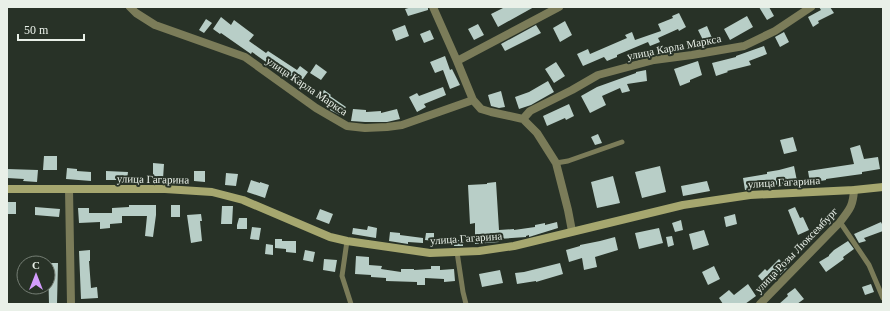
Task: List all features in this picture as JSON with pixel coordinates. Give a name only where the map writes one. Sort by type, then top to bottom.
[{"type":"main road","name":"улица Гагарина","points":[[7,189],[165,189],[212,192],[243,200],[330,236],[347,241],[430,253],[479,251],[514,246],[683,205],[750,195],[854,190],[883,187]]},
{"type":"street","name":"улица Карла Маркса","points":[[130,7],[136,13],[155,25],[245,57],[316,108],[346,126],[365,128],[402,125],[473,100]]},
{"type":"street","points":[[433,7],[473,100],[481,109],[523,119],[537,132],[556,163],[572,231]]},
{"type":"street","points":[[457,61],[559,7]]},
{"type":"street","name":"улица Карла Маркса","points":[[523,119],[530,111],[598,75],[654,60],[744,46],[775,31],[811,7]]},
{"type":"street","points":[[69,189],[71,304]]},
{"type":"street","name":"улица Розы Люксембург","points":[[760,304],[850,210],[854,190]]},
{"type":"lane","points":[[556,163],[622,142]]},
{"type":"lane","points":[[840,222],[869,265],[883,298]]},
{"type":"lane","points":[[347,241],[342,276],[351,304]]},
{"type":"lane","points":[[457,252],[466,304]]},
{"type":"building","points":[[412,7],[428,7],[428,10],[408,16],[405,9]]},
{"type":"building","points":[[505,7],[534,7],[498,27],[491,14]]},
{"type":"building","points":[[759,7],[769,7],[774,16],[767,20]]},
{"type":"building","points":[[819,7],[830,7],[834,13],[818,21],[819,23],[813,27],[808,17],[821,10]]},
{"type":"building","points":[[679,13],[686,27],[658,38],[660,42],[650,46],[648,42],[617,55],[617,57],[607,61],[604,57],[583,66],[577,54],[588,49],[590,54],[627,38],[625,35],[632,32],[635,40],[661,31],[658,24],[673,18],[672,16]]},
{"type":"building","points":[[747,16],[753,27],[730,40],[724,29]]},
{"type":"building","points":[[221,17],[231,25],[234,20],[254,35],[249,41],[266,53],[268,51],[297,70],[300,66],[308,72],[300,83],[282,70],[280,73],[252,52],[251,54],[213,29]]},
{"type":"building","points":[[206,19],[212,23],[204,33],[199,30]]},
{"type":"building","points":[[565,21],[572,35],[560,42],[553,28]]},
{"type":"building","points":[[478,24],[484,35],[474,40],[468,29]]},
{"type":"building","points":[[405,25],[409,36],[396,41],[392,30]]},
{"type":"building","points":[[536,25],[541,33],[505,51],[501,44]]},
{"type":"building","points":[[707,26],[712,38],[704,42],[698,30]]},
{"type":"building","points":[[430,30],[434,39],[424,43],[420,34]]},
{"type":"building","points":[[784,32],[789,42],[780,47],[775,37]]},
{"type":"building","points":[[764,46],[767,54],[749,61],[751,65],[727,71],[728,72],[716,76],[712,63],[736,57]]},
{"type":"building","points":[[445,56],[450,70],[452,69],[460,85],[450,89],[443,70],[435,73],[430,62]]},
{"type":"building","points":[[698,61],[702,75],[680,86],[674,69]]},
{"type":"building","points":[[556,62],[565,76],[554,83],[545,69]]},
{"type":"building","points":[[316,64],[327,72],[321,80],[310,73]]},
{"type":"building","points":[[646,70],[647,81],[627,84],[630,91],[622,93],[620,88],[602,96],[606,105],[590,113],[581,96],[597,87],[636,72]]},
{"type":"building","points":[[548,81],[554,92],[531,105],[519,109],[515,97],[529,92]]},
{"type":"building","points":[[443,87],[446,95],[424,104],[426,107],[417,112],[409,97],[417,93],[419,96]]},
{"type":"building","points":[[324,90],[346,107],[340,115],[330,110],[331,108],[318,99]]},
{"type":"building","points":[[501,91],[505,107],[499,108],[491,106],[488,95]]},
{"type":"building","points":[[569,104],[574,116],[566,120],[565,118],[547,126],[543,116]]},
{"type":"building","points":[[353,109],[366,110],[366,112],[381,111],[381,113],[397,109],[400,119],[387,122],[351,121]]},
{"type":"building","points":[[598,134],[602,143],[595,145],[591,137]]},
{"type":"building","points":[[793,137],[797,151],[784,154],[780,140]]},
{"type":"building","points":[[860,145],[864,159],[878,157],[880,169],[862,172],[862,174],[826,179],[810,183],[808,171],[854,164],[850,148]]},
{"type":"building","points":[[44,156],[57,156],[57,170],[43,170]]},
{"type":"building","points":[[153,163],[164,164],[163,179],[153,179]]},
{"type":"building","points":[[660,166],[666,192],[642,198],[635,172]]},
{"type":"building","points":[[794,166],[797,181],[745,190],[743,178],[767,174],[767,172]]},
{"type":"building","points":[[67,168],[77,169],[77,171],[91,172],[91,181],[66,179]]},
{"type":"building","points":[[7,169],[38,170],[37,182],[23,181],[24,179],[7,178]]},
{"type":"building","points":[[106,171],[128,172],[127,180],[106,180]]},
{"type":"building","points":[[194,171],[205,171],[205,182],[194,181]]},
{"type":"building","points":[[226,173],[238,174],[236,186],[225,185]]},
{"type":"building","points":[[613,176],[620,203],[597,208],[591,182]]},
{"type":"building","points":[[251,180],[269,185],[265,198],[247,192]]},
{"type":"building","points":[[707,181],[710,191],[683,196],[681,186]]},
{"type":"building","points":[[496,182],[499,230],[514,230],[535,227],[535,225],[545,223],[545,225],[557,222],[558,228],[529,237],[529,235],[526,237],[498,239],[499,242],[475,244],[475,223],[470,224],[468,185]]},
{"type":"building","points":[[7,202],[16,202],[16,214],[7,214]]},
{"type":"building","points":[[129,205],[156,205],[153,237],[145,236],[147,216],[122,216],[122,223],[110,224],[110,228],[100,229],[100,222],[79,223],[78,208],[89,208],[89,213],[112,213],[112,208],[129,207]]},
{"type":"building","points":[[171,205],[180,205],[180,217],[171,217]]},
{"type":"building","points":[[222,206],[233,206],[232,224],[221,224]]},
{"type":"building","points":[[35,207],[60,209],[59,217],[35,215]]},
{"type":"building","points":[[795,207],[800,218],[803,217],[809,230],[798,235],[788,210]]},
{"type":"building","points":[[320,209],[333,214],[329,224],[316,219]]},
{"type":"building","points":[[201,214],[202,221],[200,221],[202,241],[191,243],[187,215]]},
{"type":"building","points":[[735,214],[737,224],[726,227],[724,217]]},
{"type":"building","points":[[239,218],[247,218],[247,229],[237,229]]},
{"type":"building","points":[[681,220],[683,230],[675,232],[672,223]]},
{"type":"building","points":[[881,222],[883,231],[864,238],[866,241],[859,243],[854,234]]},
{"type":"building","points":[[368,226],[377,228],[376,238],[352,234],[353,228],[367,230]]},
{"type":"building","points":[[252,227],[261,228],[259,240],[250,239]]},
{"type":"building","points":[[659,228],[663,243],[639,249],[635,233]]},
{"type":"building","points":[[704,230],[709,245],[693,250],[689,234]]},
{"type":"building","points":[[390,232],[423,238],[423,243],[408,242],[408,244],[389,241]]},
{"type":"building","points":[[426,233],[434,233],[434,241],[425,240]]},
{"type":"building","points":[[672,236],[674,245],[668,247],[666,237]]},
{"type":"building","points":[[615,237],[618,250],[595,257],[597,267],[584,270],[582,258],[569,262],[566,250],[580,245]]},
{"type":"building","points":[[275,239],[282,239],[282,241],[296,241],[296,253],[286,252],[286,249],[275,248]]},
{"type":"building","points":[[454,240],[463,240],[463,246],[454,246]]},
{"type":"building","points":[[848,241],[854,249],[843,257],[844,259],[826,272],[819,262]]},
{"type":"building","points":[[266,244],[273,245],[273,255],[265,254]]},
{"type":"building","points":[[90,250],[89,261],[91,288],[97,287],[98,298],[81,299],[79,251]]},
{"type":"building","points":[[305,250],[315,252],[313,262],[303,260]]},
{"type":"building","points":[[356,256],[369,257],[369,265],[382,266],[381,269],[401,272],[401,269],[431,269],[431,266],[440,266],[440,270],[454,269],[455,281],[444,282],[444,279],[425,278],[425,285],[417,285],[417,282],[386,281],[386,278],[355,274]]},
{"type":"building","points":[[324,259],[337,260],[335,272],[323,270]]},
{"type":"building","points":[[779,259],[787,268],[766,285],[758,276],[765,269],[767,271]]},
{"type":"building","points":[[56,263],[58,263],[57,304],[49,304],[49,295],[56,295]]},
{"type":"building","points":[[560,263],[563,274],[536,282],[517,284],[515,273]]},
{"type":"building","points":[[714,266],[720,279],[708,285],[702,272]]},
{"type":"building","points":[[500,270],[503,283],[482,287],[479,274]]},
{"type":"building","points":[[748,284],[756,296],[745,304],[723,304],[719,298],[729,290],[734,295]]},
{"type":"building","points":[[871,284],[874,292],[865,295],[862,287]]},
{"type":"building","points":[[795,288],[804,299],[797,304],[779,304],[788,296],[787,294]]}]
